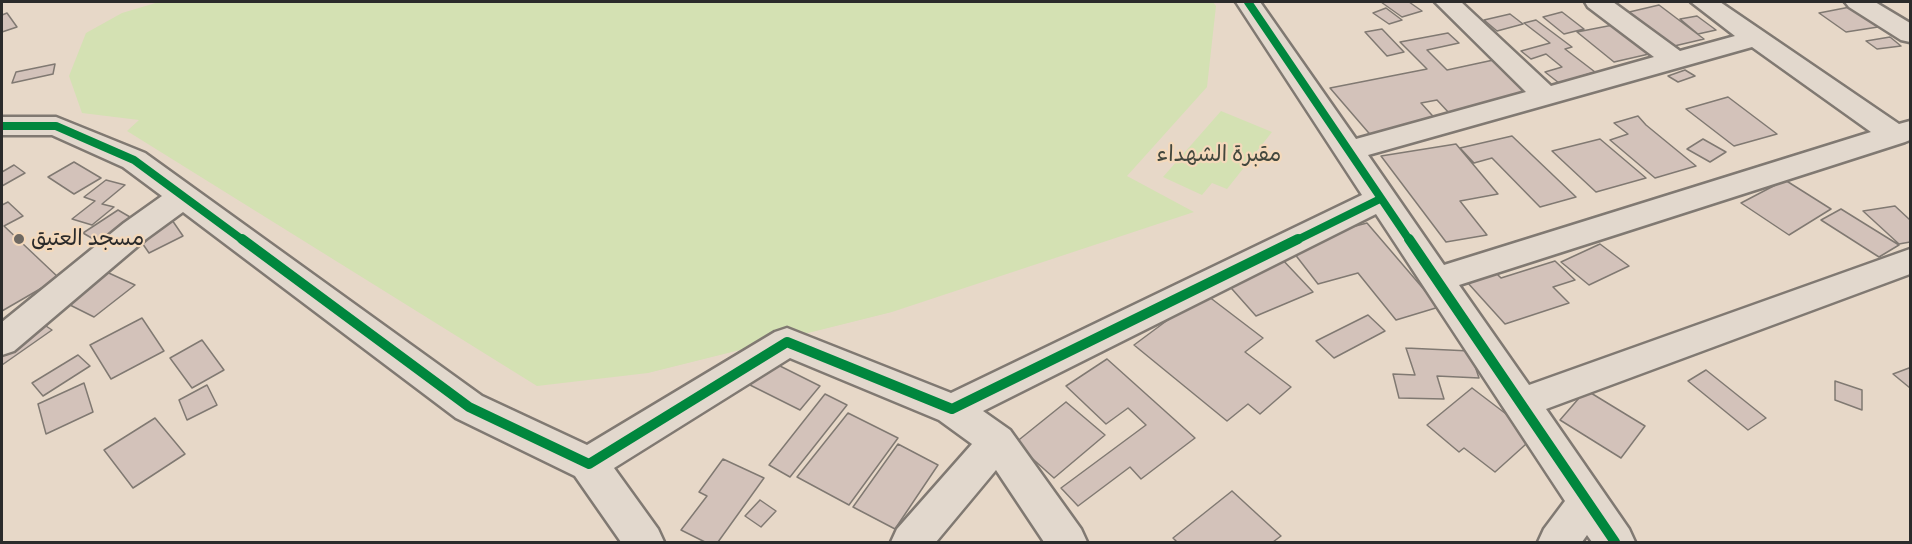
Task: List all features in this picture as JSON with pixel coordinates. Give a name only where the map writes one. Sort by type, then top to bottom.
[{"type":"street","points":[[1248,2],[1615,543]]},
{"type":"street","points":[[1447,2],[1546,96]]},
{"type":"street","points":[[1598,2],[1675,60]]},
{"type":"street","points":[[1704,2],[1903,132]]},
{"type":"street","points":[[1858,2],[1911,34]]},
{"type":"street","points":[[1347,151],[1756,38]]},
{"type":"street","points":[[2,126],[56,126],[134,160],[469,407],[589,464],[644,543]]},
{"type":"street","points":[[1438,279],[1903,132]]},
{"type":"street","points":[[2,341],[135,231],[184,196]]},
{"type":"street","points":[[952,409],[1380,199]]},
{"type":"street","points":[[1521,403],[1911,261]]},
{"type":"street","points":[[589,464],[787,342],[952,409],[997,441],[1067,543]]},
{"type":"street","points":[[911,543],[997,441]]},
{"type":"street","points":[[1558,543],[1588,502]]},
{"type":"green space","points":[[159,2],[1213,2],[1216,6],[1207,87],[1127,176],[1194,212],[892,312],[648,373],[537,386],[127,131],[139,120],[82,113],[69,76],[86,33],[122,13]]},
{"type":"green space","name":"مقبرة الشهداء","points":[[1221,111],[1272,132],[1227,189],[1212,183],[1202,195],[1163,177]]},
{"type":"building","points":[[1381,2],[1409,2],[1422,11],[1402,17]]},
{"type":"building","points":[[1659,5],[1704,39],[1670,47],[1625,13]]},
{"type":"building","points":[[1850,7],[1878,27],[1846,32],[1819,13]]},
{"type":"building","points":[[1386,8],[1402,20],[1389,24],[1373,13]]},
{"type":"building","points":[[1562,12],[1584,29],[1564,34],[1543,17]]},
{"type":"building","points":[[7,13],[17,27],[2,32],[2,15]]},
{"type":"building","points":[[1510,14],[1523,24],[1497,31],[1484,20]]},
{"type":"building","points":[[1697,16],[1716,30],[1698,34],[1680,19]]},
{"type":"building","points":[[1536,20],[1572,47],[1565,49],[1595,72],[1559,83],[1545,72],[1562,67],[1546,54],[1531,59],[1521,51],[1550,43],[1524,23]]},
{"type":"building","points":[[1613,25],[1649,54],[1614,62],[1577,32]]},
{"type":"building","points":[[1382,29],[1404,52],[1387,56],[1365,32]]},
{"type":"building","points":[[1448,33],[1459,43],[1427,50],[1447,70],[1498,59],[1536,95],[1450,114],[1437,100],[1421,103],[1440,124],[1374,139],[1330,88],[1427,69],[1400,42]]},
{"type":"building","points":[[1890,37],[1901,46],[1877,49],[1866,41]]},
{"type":"building","points":[[55,64],[53,74],[12,83],[16,72]]},
{"type":"building","points":[[1685,70],[1695,76],[1678,82],[1668,76]]},
{"type":"building","points":[[1728,97],[1777,134],[1734,146],[1686,109]]},
{"type":"building","points":[[1638,116],[1696,166],[1655,178],[1610,140],[1628,134],[1614,123]]},
{"type":"building","points":[[1512,136],[1576,197],[1540,207],[1492,158],[1474,163],[1460,148]]},
{"type":"building","points":[[1600,139],[1646,178],[1596,192],[1552,151]]},
{"type":"building","points":[[1703,139],[1726,152],[1710,162],[1687,149]]},
{"type":"building","points":[[1456,144],[1498,194],[1460,201],[1487,235],[1446,242],[1381,156]]},
{"type":"building","points":[[74,162],[101,178],[74,194],[48,177]]},
{"type":"building","points":[[14,165],[25,173],[2,186],[2,172]]},
{"type":"building","points":[[106,180],[125,185],[102,204],[114,207],[92,225],[72,219],[95,201],[84,197]]},
{"type":"building","points":[[1785,180],[1831,209],[1789,235],[1741,203]]},
{"type":"building","name":"مسجد العتيق","points":[[8,202],[23,216],[4,226],[59,278],[2,311],[2,205]]},
{"type":"building","points":[[1895,206],[1910,220],[1910,242],[1899,244],[1863,211]]},
{"type":"building","points":[[1841,209],[1899,245],[1879,257],[1821,220]]},
{"type":"building","points":[[118,210],[142,224],[107,247],[83,233]]},
{"type":"building","points":[[172,220],[183,236],[149,253],[138,237]]},
{"type":"building","points":[[1367,223],[1439,307],[1396,320],[1358,273],[1318,284],[1287,244]]},
{"type":"building","points":[[1600,244],[1629,266],[1589,285],[1561,262]]},
{"type":"building","points":[[1280,257],[1313,292],[1256,316],[1224,280]]},
{"type":"building","points":[[1555,261],[1575,280],[1553,287],[1569,303],[1505,324],[1467,282],[1496,273],[1501,278]]},
{"type":"building","points":[[100,269],[135,285],[94,317],[58,299]]},
{"type":"building","points":[[1204,293],[1263,338],[1245,352],[1291,387],[1260,414],[1248,404],[1227,421],[1134,345]]},
{"type":"building","points":[[1368,315],[1385,331],[1334,358],[1316,341]]},
{"type":"building","points":[[142,318],[164,351],[111,379],[90,345]]},
{"type":"building","points":[[40,322],[52,330],[2,365],[2,348]]},
{"type":"building","points":[[202,340],[224,370],[192,388],[170,358]]},
{"type":"building","points":[[1406,348],[1470,351],[1479,378],[1437,376],[1444,399],[1399,398],[1393,374],[1415,375]]},
{"type":"building","points":[[78,355],[90,366],[43,396],[32,383]]},
{"type":"building","points":[[1107,359],[1195,438],[1141,479],[1130,467],[1078,506],[1061,488],[1146,425],[1128,408],[1106,424],[1066,386]]},
{"type":"building","points":[[770,361],[820,386],[800,410],[750,385]]},
{"type":"building","points":[[1910,369],[1910,388],[1893,374]]},
{"type":"building","points":[[1706,370],[1766,418],[1748,430],[1688,381]]},
{"type":"building","points":[[1835,381],[1862,390],[1862,410],[1835,400]]},
{"type":"building","points":[[84,383],[93,412],[46,434],[38,404]]},
{"type":"building","points":[[207,385],[217,405],[187,420],[179,400]]},
{"type":"building","points":[[1472,388],[1535,436],[1495,472],[1464,448],[1459,452],[1427,425]]},
{"type":"building","points":[[1586,390],[1645,426],[1621,458],[1560,420]]},
{"type":"building","points":[[825,394],[847,405],[790,477],[769,465]]},
{"type":"building","points":[[1066,402],[1105,435],[1054,478],[1015,443]]},
{"type":"building","points":[[848,413],[898,438],[849,505],[797,477]]},
{"type":"building","points":[[155,418],[185,454],[133,488],[104,450]]},
{"type":"building","points":[[898,444],[938,465],[895,529],[853,507]]},
{"type":"building","points":[[723,459],[764,478],[718,542],[705,542],[681,530],[707,496],[699,492]]},
{"type":"building","points":[[1232,491],[1281,536],[1273,542],[1177,542],[1173,538]]},
{"type":"building","points":[[760,500],[776,511],[761,527],[745,516]]},
{"type":"cycle path","points":[[1248,2],[1615,542]]},
{"type":"cycle path","points":[[2,126],[56,126],[134,160],[469,407],[589,464],[787,342],[952,409],[1380,199]]},
{"type":"place","name":"مسجد العتيق","points":[[19,239]]}]
